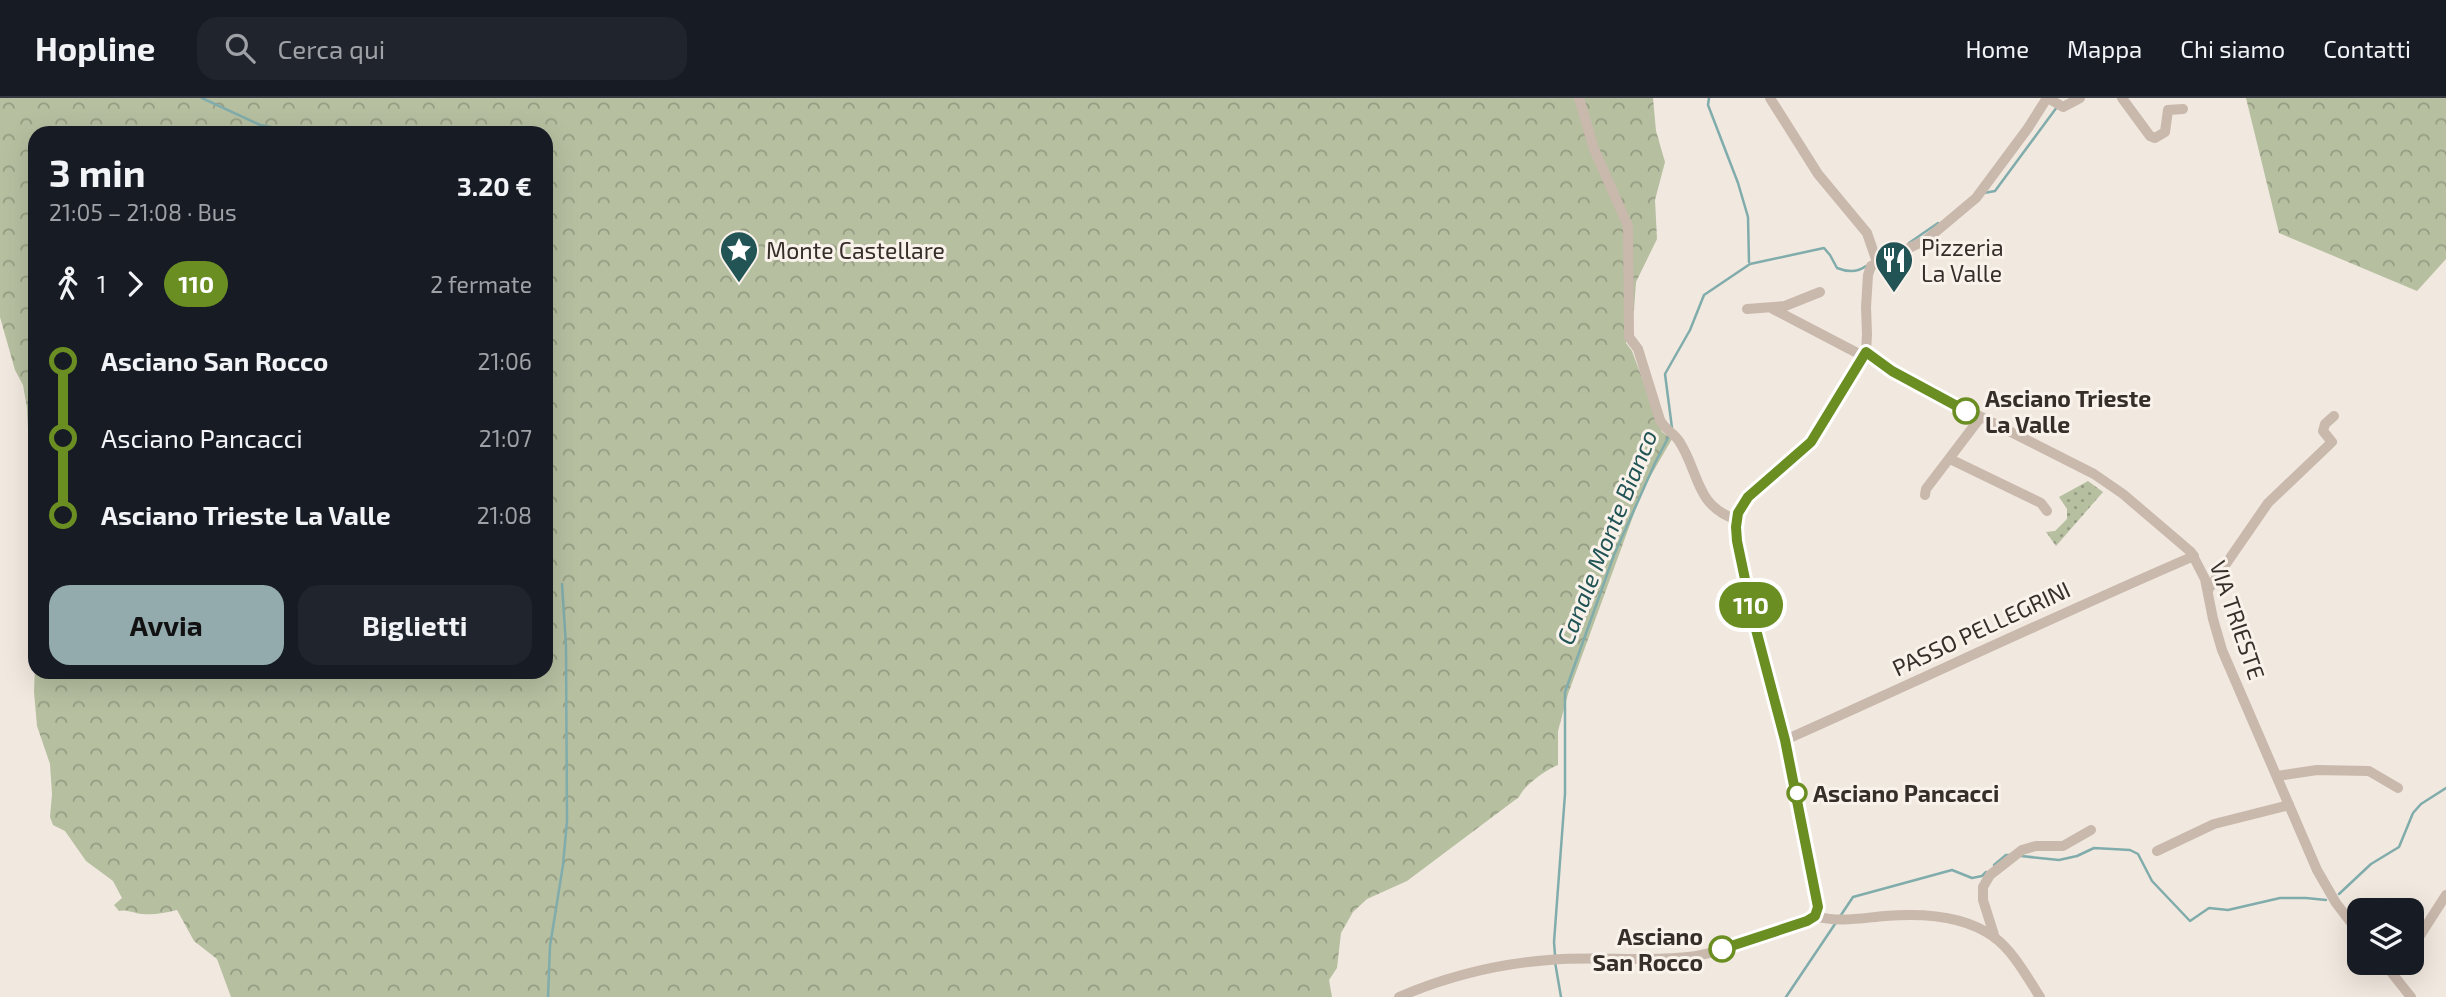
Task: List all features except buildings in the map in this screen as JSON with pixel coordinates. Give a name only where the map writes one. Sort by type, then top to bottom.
[{"type":"street","points":[[1578,98],[1594,149],[1628,226],[1629,337],[1638,349],[1660,420],[1666,430],[1676,437],[1699,488],[1709,503],[1737,520]]},
{"type":"street","points":[[1770,98],[1818,174],[1865,230],[1876,257]]},
{"type":"street","points":[[1876,257],[1903,252],[1926,240],[1980,193],[2049,99],[2063,107],[2080,98]]},
{"type":"street","points":[[2122,98],[2150,136],[2155,138],[2165,132],[2168,110],[2183,109]]},
{"type":"street","points":[[1399,997],[1457,975],[1547,960],[1692,957],[1776,932],[1815,916],[1818,907],[1811,865],[1785,740],[1754,622],[1737,541],[1737,520],[1741,506],[1748,497],[1811,442],[1864,354],[1868,275],[1876,257]]},
{"type":"street","points":[[1747,309],[1773,309],[1794,304],[1820,292]]},
{"type":"street","name":"VIA TRIESTE","points":[[1773,309],[1864,354],[1980,418],[2094,474],[2179,540],[2194,556],[2208,590],[2222,650],[2289,805],[2324,883],[2347,916]]},
{"type":"street","points":[[2208,590],[2268,503],[2332,442],[2323,430],[2334,415]]},
{"type":"street","points":[[1925,495],[1926,488],[1980,418]]},
{"type":"street","points":[[1950,459],[2041,503],[2047,511]]},
{"type":"street","name":"PASSO PELLEGRINI","points":[[1785,740],[2009,640],[2081,604],[2194,556]]},
{"type":"street","points":[[2277,776],[2317,770],[2369,771],[2398,788]]},
{"type":"street","points":[[2157,851],[2214,824],[2289,805]]},
{"type":"street","points":[[1995,938],[1983,900],[1983,887],[1990,875],[2022,850],[2036,846],[2063,846],[2091,830]]},
{"type":"street","points":[[2424,929],[2446,894]]},
{"type":"street","points":[[1815,916],[1830,920],[1889,915],[1933,916],[1965,923],[1995,938],[2013,957],[2040,997]]},
{"type":"street","points":[[2394,975],[2411,997]]},
{"type":"green space","points":[[0,98],[1653,98],[1656,131],[1665,162],[1655,200],[1657,239],[1636,282],[1634,310],[1626,343],[1632,351],[1662,432],[1672,439],[1643,489],[1568,694],[1558,731],[1558,765],[1536,778],[1519,797],[1407,881],[1367,899],[1353,912],[1341,933],[1337,968],[1329,980],[1332,997],[231,997],[217,959],[194,941],[177,910],[151,914],[119,911],[114,905],[122,898],[113,881],[86,861],[65,831],[53,825],[50,817],[50,764],[37,726],[34,679],[553,679],[553,126],[28,126],[28,430],[23,385],[15,370],[0,317]]},
{"type":"green space","points":[[2246,98],[2446,98],[2446,259],[2417,291],[2279,233]]},
{"type":"green space","points":[[2088,481],[2103,492],[2056,546],[2046,532],[2055,531],[2067,519],[2067,509],[2059,497]]},
{"type":"waterway","points":[[202,98],[265,126]]},
{"type":"waterway","points":[[1709,98],[1708,105],[1748,217],[1749,262]]},
{"type":"waterway","name":"Canale Monte Bianco","points":[[1984,193],[1995,191],[2057,107]]},
{"type":"waterway","name":"Canale Monte Bianco","points":[[1909,243],[1938,223]]},
{"type":"waterway","name":"Canale Monte Bianco","points":[[1880,256],[1899,247]]},
{"type":"waterway","name":"Canale Monte Bianco","points":[[1672,428],[1665,374],[1690,330],[1704,295],[1750,264],[1824,248],[1837,268],[1852,271],[1866,266]]},
{"type":"waterway","name":"Canale Monte Bianco","points":[[1555,955],[1565,794],[1565,692],[1614,555],[1670,434]]},
{"type":"waterway","points":[[548,997],[550,946],[567,821],[566,646],[562,584]]},
{"type":"waterway","points":[[2339,894],[2371,864],[2399,847],[2413,813],[2421,804],[2446,788]]},
{"type":"waterway","points":[[2021,856],[2059,860],[2094,848],[2130,850],[2138,854],[2152,881],[2190,921],[2209,908],[2228,910],[2280,898],[2326,900]]},
{"type":"waterway","points":[[1994,865],[2006,855],[2011,855]]},
{"type":"waterway","points":[[1841,915],[1853,897],[1952,870],[1972,878],[1982,876],[1986,872]]},
{"type":"waterway","points":[[1786,997],[1835,924]]},
{"type":"waterway","name":"Canale Monte Bianco","points":[[1555,962],[1561,997]]},
{"type":"bus line","name":"110","points":[[1722,949],[1807,921],[1815,916],[1818,907],[1785,740],[1758,640],[1737,541],[1737,520],[1741,506],[1758,487],[1811,442],[1866,352],[1878,363],[1966,411]]},
{"type":"place","name":"Monte Castellare","points":[[739,284]]},
{"type":"place","name":"Pizzeria La Valle","points":[[1894,294]]},
{"type":"place","name":"Asciano Trieste La Valle","points":[[1966,411]]},
{"type":"place","name":"Asciano Pancacci","points":[[1797,793]]},
{"type":"place","name":"Asciano San Rocco","points":[[1722,949]]}]
